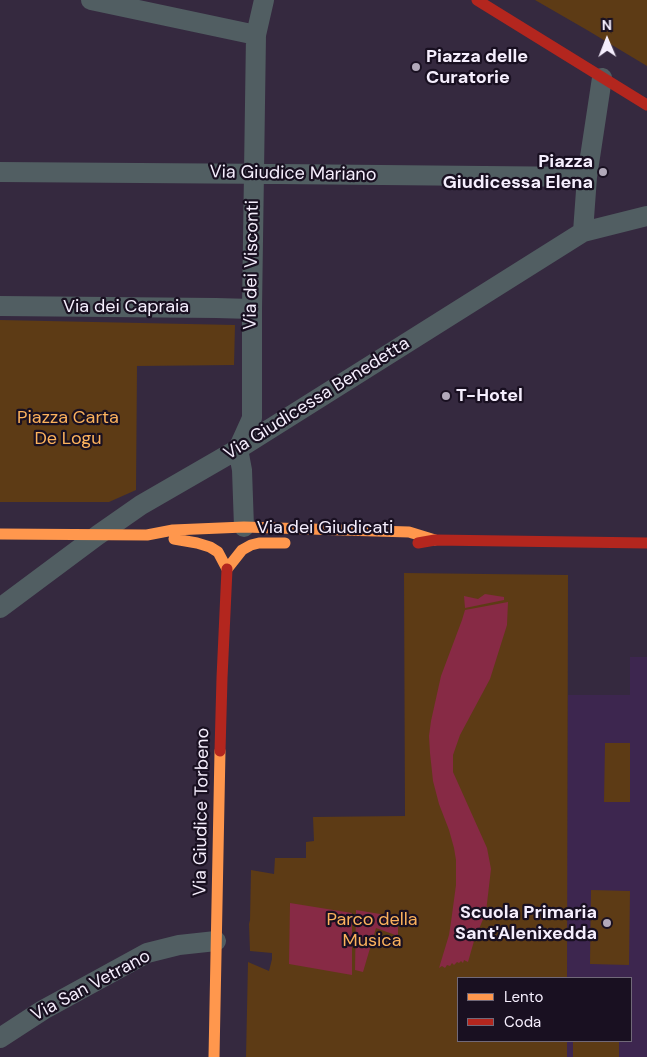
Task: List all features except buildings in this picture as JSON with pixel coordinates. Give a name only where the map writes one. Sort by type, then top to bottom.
[{"type":"street","points":[[91,0],[256,36]]},
{"type":"street","name":"Via dei Visconti","points":[[238,449],[252,418],[253,174],[256,36],[264,0]]},
{"type":"street","points":[[480,1],[647,105]]},
{"type":"street","points":[[583,232],[587,177],[602,78]]},
{"type":"street","name":"Via Giudice Mariano","points":[[0,172],[587,177]]},
{"type":"street","name":"Via Giudicessa Benedetta","points":[[0,608],[141,505],[238,449],[583,232],[647,216]]},
{"type":"street","name":"Via dei Capraia","points":[[0,306],[252,309]]},
{"type":"street","points":[[238,449],[242,470],[244,527]]},
{"type":"street","name":"Via dei Giudicati","points":[[147,535],[173,530],[244,527],[409,532],[435,540]]},
{"type":"street","name":"Via dei Giudicati","points":[[0,534],[147,535],[210,547],[218,552],[228,569],[242,550],[251,545],[259,543],[298,543]]},
{"type":"street","name":"Via dei Giudicati","points":[[408,546],[435,540],[647,542]]},
{"type":"street","name":"Via Giudice Torbeno","points":[[214,1057],[222,678],[228,569]]},
{"type":"street","name":"Via San Vetrano","points":[[0,1038],[43,1010],[148,953],[180,945],[216,941]]},
{"type":"shaded area","points":[[485,594],[504,597],[504,600],[465,608],[464,596],[478,599]]},
{"type":"shaded area","points":[[508,602],[507,625],[490,679],[460,735],[453,755],[453,772],[487,848],[491,869],[486,912],[476,934],[468,962],[464,960],[463,963],[461,961],[454,965],[452,963],[450,966],[447,965],[445,968],[442,966],[439,968],[449,935],[456,885],[456,860],[449,830],[433,781],[429,736],[431,721],[441,676],[465,610]]},
{"type":"shaded area","points":[[630,657],[647,657],[647,1057],[567,1057],[567,1042],[632,1042],[632,977],[567,977],[568,695],[630,695]]},
{"type":"shaded area","points":[[290,903],[352,913],[352,975],[289,964]]},
{"type":"shaded area","points":[[356,910],[398,917],[398,936],[376,928],[363,972],[355,970]]},
{"type":"green space","points":[[535,0],[647,0],[647,66],[587,30]]},
{"type":"green space","name":"Piazza Carta De Logu","points":[[0,320],[235,325],[234,365],[137,366],[136,490],[109,502],[0,502]]},
{"type":"green space","name":"Parco della Musica","points":[[404,573],[568,575],[567,977],[457,977],[457,1042],[567,1042],[567,1057],[246,1057],[248,962],[269,971],[272,959],[272,953],[250,951],[251,870],[274,874],[275,858],[306,858],[306,842],[314,841],[313,817],[405,816]]},
{"type":"green space","points":[[605,743],[630,743],[630,802],[604,802]]},
{"type":"green space","points":[[591,890],[630,891],[629,965],[590,964]]},
{"type":"green space","points":[[573,1042],[619,1042],[619,1057],[573,1057]]},
{"type":"traffic: slow","points":[[0,534],[147,535],[173,530],[244,527],[409,532],[435,540]]},
{"type":"traffic: slow","points":[[174,539],[210,547],[218,552],[227,569]]},
{"type":"traffic: slow","points":[[227,569],[242,550],[251,545],[259,543],[285,543]]},
{"type":"traffic: slow","points":[[214,1057],[220,751]]},
{"type":"traffic: jam","points":[[477,0],[647,105]]},
{"type":"traffic: jam","points":[[418,543],[435,540],[647,543]]},
{"type":"traffic: jam","points":[[220,751],[227,569]]},
{"type":"place","name":"Piazza delle Curatorie","points":[[416,67]]},
{"type":"place","name":"Piazza Giudicessa Elena","points":[[603,172]]},
{"type":"place","name":"T-Hotel","points":[[446,396]]},
{"type":"place","name":"Scuola Primaria Sant'Alenixedda","points":[[607,923]]}]
